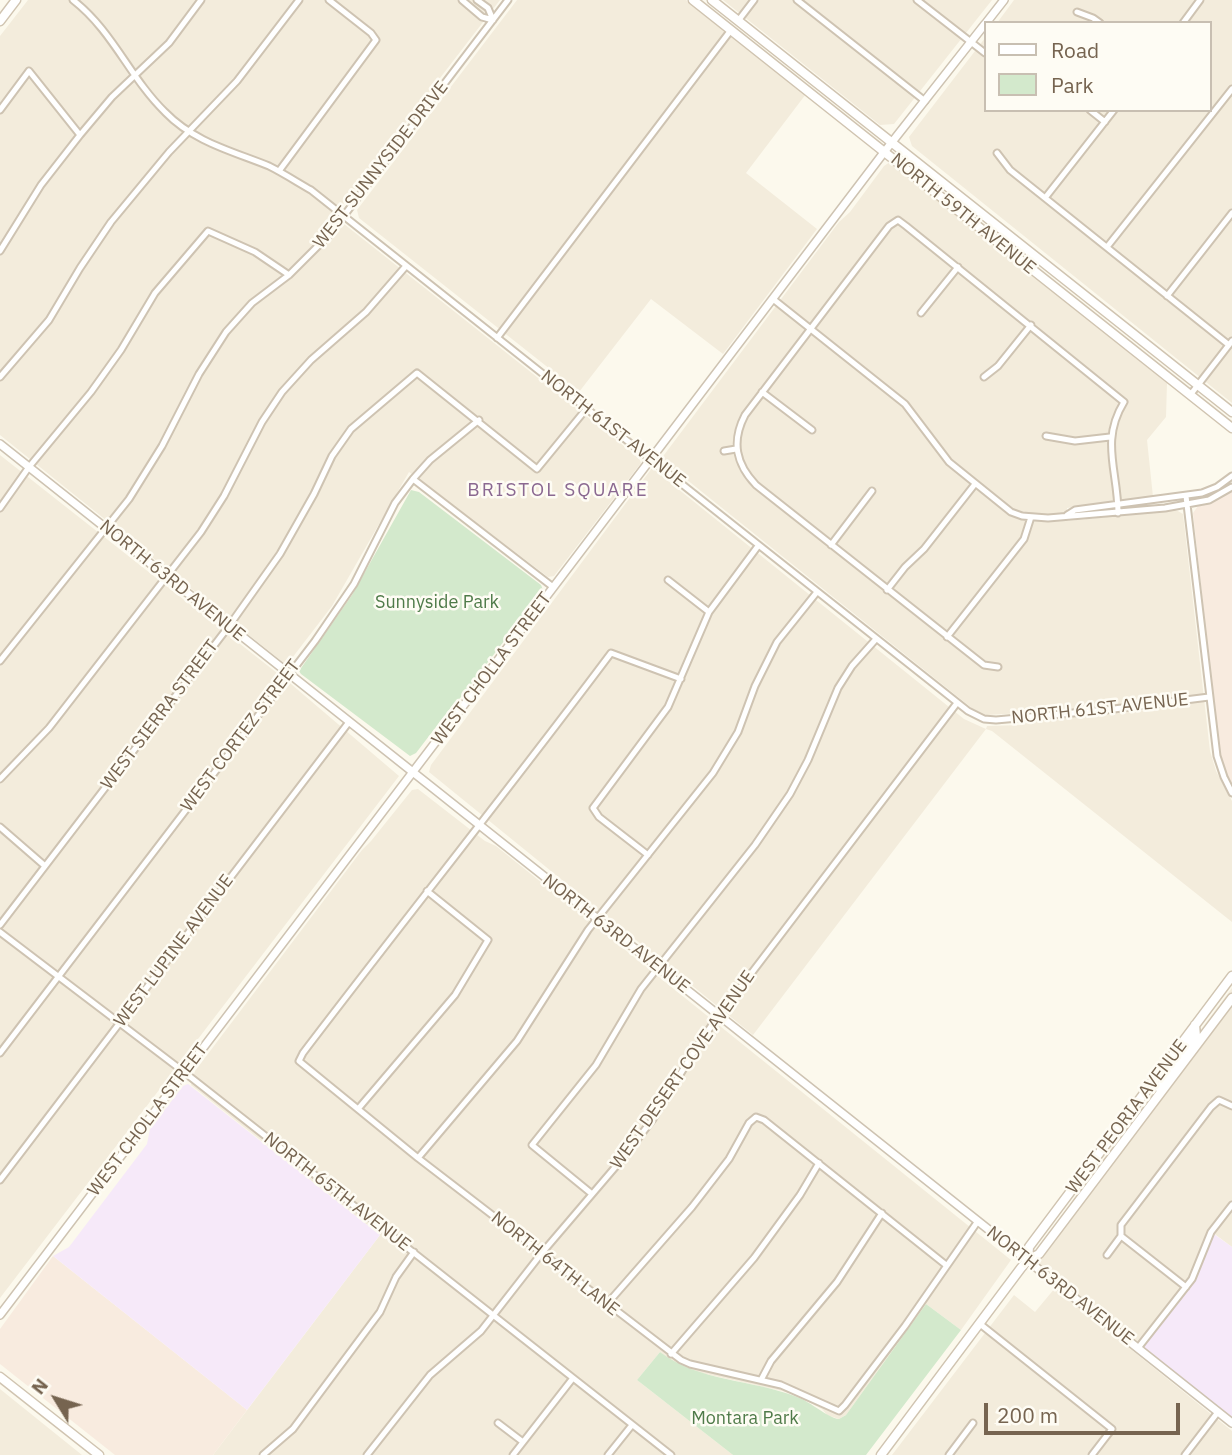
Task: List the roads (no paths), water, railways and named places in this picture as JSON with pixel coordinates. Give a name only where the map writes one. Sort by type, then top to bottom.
[{"type":"main road","points":[[0,21],[16,0]]},
{"type":"main road","name":"NORTH 59TH AVENUE","points":[[694,0],[1232,428]]},
{"type":"main road","name":"NORTH 59TH AVENUE","points":[[712,0],[1232,412]]},
{"type":"main road","name":"WEST PEORIA AVENUE","points":[[1028,1260],[1029,1247],[1232,976]]},
{"type":"main road","name":"WEST PEORIA AVENUE","points":[[881,1455],[1028,1260],[1039,1254],[1232,998]]},
{"type":"main road","points":[[1157,1098],[1164,1078],[1196,1036],[1195,1025]]},
{"type":"main road","points":[[0,1377],[96,1454]]},
{"type":"street","name":"NORTH 61ST AVENUE","points":[[73,0],[104,30],[165,113],[215,146],[279,171],[311,190],[975,715],[996,720],[1209,697]]},
{"type":"street","points":[[83,8],[90,0]]},
{"type":"street","points":[[0,251],[41,185],[80,135],[135,74],[169,43],[201,0]]},
{"type":"street","points":[[0,377],[48,320],[111,222],[169,152],[237,81],[299,0]]},
{"type":"street","points":[[279,171],[376,40],[329,0]]},
{"type":"street","points":[[462,0],[482,17],[493,20]]},
{"type":"street","points":[[477,0],[488,8],[493,20]]},
{"type":"street","name":"WEST SUNNYSIDE DRIVE","points":[[0,661],[145,473],[199,374],[226,332],[252,303],[289,275],[344,216],[508,0]]},
{"type":"street","points":[[738,21],[754,0]]},
{"type":"street","points":[[797,0],[925,101]]},
{"type":"street","points":[[917,0],[984,52]]},
{"type":"street","name":"WEST CHOLLA STREET","points":[[988,21],[1004,0]]},
{"type":"street","points":[[1184,21],[1200,0]]},
{"type":"street","points":[[1077,12],[1097,21]]},
{"type":"street","name":"WEST CHOLLA STREET","points":[[0,1315],[885,151],[984,26]]},
{"type":"street","points":[[497,338],[731,30]]},
{"type":"street","points":[[0,110],[29,71],[80,135]]},
{"type":"street","points":[[1107,247],[1232,89]]},
{"type":"street","points":[[1092,112],[1105,122]]},
{"type":"street","points":[[1045,198],[1112,112]]},
{"type":"street","points":[[997,153],[1010,170],[1230,343],[1191,394]]},
{"type":"street","points":[[1167,296],[1232,213]]},
{"type":"street","points":[[998,667],[984,665],[947,637],[749,478],[741,466],[736,449],[741,424],[762,392],[889,226],[898,220],[1031,324],[1124,402],[1113,423],[1110,437],[1118,513]]},
{"type":"street","points":[[0,508],[29,467],[91,392],[121,350],[155,293],[208,231],[255,252],[289,275]]},
{"type":"street","points":[[0,779],[49,728],[201,533],[224,496],[262,422],[282,392],[311,360],[366,312],[406,266]]},
{"type":"street","points":[[920,313],[958,267]]},
{"type":"street","points":[[773,299],[905,404],[949,462],[1011,512],[1031,517],[1078,517],[1187,505],[1216,498],[1232,486]]},
{"type":"street","points":[[984,377],[998,366],[1031,324]]},
{"type":"street","name":"WEST SIERRA STREET","points":[[0,925],[229,626],[280,554],[332,456],[351,429],[418,373],[478,421]]},
{"type":"street","points":[[762,392],[812,430]]},
{"type":"street","points":[[478,421],[537,468],[587,408]]},
{"type":"street","name":"WEST CORTEZ STREET","points":[[0,1053],[289,674],[354,584],[395,503],[430,460],[478,421]]},
{"type":"street","points":[[1046,436],[1075,441],[1110,437]]},
{"type":"street","name":"NORTH 63RD AVENUE","points":[[0,444],[1232,1423]]},
{"type":"street","points":[[724,451],[736,449]]},
{"type":"street","points":[[1068,515],[1075,510],[1210,491],[1232,476]]},
{"type":"street","points":[[413,480],[553,587]]},
{"type":"street","points":[[887,590],[924,549],[975,484]]},
{"type":"street","points":[[831,545],[872,491]]},
{"type":"street","points":[[1186,496],[1217,756],[1232,793]]},
{"type":"street","points":[[947,637],[1024,539],[1031,517]]},
{"type":"street","points":[[648,855],[599,817],[593,808],[659,722],[681,679],[709,612],[758,545]]},
{"type":"street","points":[[668,580],[709,612]]},
{"type":"street","points":[[418,1158],[517,1041],[597,919],[713,773],[738,732],[755,686],[778,642],[817,592]]},
{"type":"street","points":[[592,1194],[532,1146],[596,1065],[634,1000],[658,967],[755,845],[790,794],[808,760],[838,688],[852,666],[876,639]]},
{"type":"street","points":[[358,1109],[455,995],[488,940],[427,891],[611,653],[681,679]]},
{"type":"street","name":"WEST DESERT COVE AVENUE","points":[[367,1455],[430,1375],[474,1338],[494,1315],[541,1254],[623,1158],[653,1119],[719,1016],[957,703]]},
{"type":"street","name":"WEST LUPINE AVENUE","points":[[0,1180],[349,722]]},
{"type":"street","points":[[0,827],[45,866]]},
{"type":"street","name":"NORTH 64TH LANE","points":[[427,891],[299,1061],[418,1158],[671,1354],[690,1364],[761,1380],[802,1393],[839,1411],[905,1326],[946,1265]]},
{"type":"street","name":"NORTH 65TH AVENUE","points":[[0,932],[184,1072],[671,1455]]},
{"type":"street","points":[[1107,1255],[1121,1236],[1121,1225],[1219,1100],[1232,1106]]},
{"type":"street","points":[[607,1304],[692,1207],[729,1159],[749,1124],[756,1117],[764,1119],[946,1265],[978,1221]]},
{"type":"street","points":[[671,1354],[754,1258],[800,1195],[819,1163]]},
{"type":"street","points":[[1138,1348],[1186,1286],[1198,1267],[1211,1232],[1232,1205]]},
{"type":"street","points":[[761,1380],[771,1361],[837,1282],[882,1213]]},
{"type":"street","points":[[1121,1236],[1186,1286]]},
{"type":"street","points":[[263,1455],[293,1429],[380,1312],[396,1277],[414,1252]]},
{"type":"street","points":[[980,1324],[1112,1429],[1092,1455]]},
{"type":"street","points":[[513,1455],[573,1378]]},
{"type":"street","points":[[1185,1455],[1218,1412]]},
{"type":"street","points":[[498,1423],[523,1442]]},
{"type":"street","points":[[949,1455],[973,1423]]},
{"type":"street","points":[[608,1455],[632,1425]]},
{"type":"district","name":"BRISTOL SQUARE","points":[[558,491]]},
{"type":"park label","name":"Sunnyside Park","points":[[437,603]]},
{"type":"park label","name":"Montara Park","points":[[745,1419]]}]
